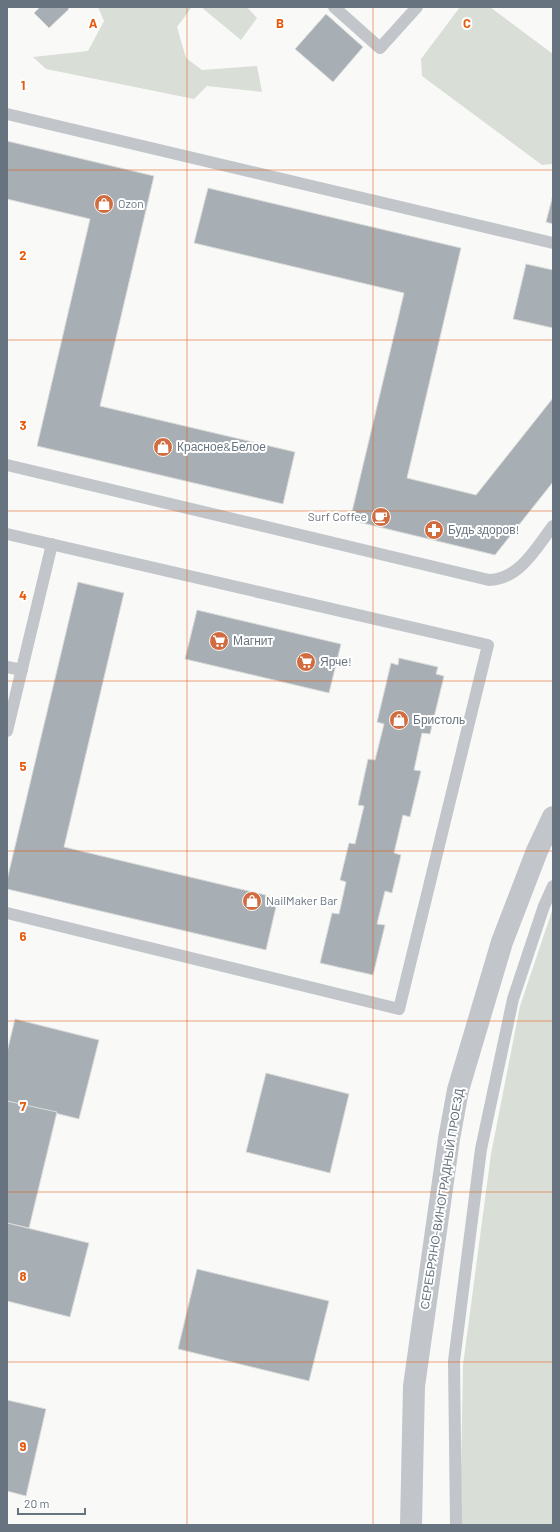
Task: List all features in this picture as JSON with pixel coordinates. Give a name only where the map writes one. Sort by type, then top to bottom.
[{"type":"street","name":"СЕРЕБРЯНО-ВИНОГРАДНЫЙ ПРОЕЗД","points":[[412,1525],[414,1386],[449,1139],[458,1090],[502,942],[537,851],[553,817]]},
{"type":"lane","points":[[334,7],[380,48],[417,7]]},
{"type":"lane","points":[[7,114],[553,243]]},
{"type":"lane","points":[[7,466],[489,580],[505,578],[516,571],[553,526]]},
{"type":"lane","points":[[7,534],[488,645],[399,1009],[7,914]]},
{"type":"lane","points":[[7,731],[52,544]]},
{"type":"lane","points":[[7,667],[22,670]]},
{"type":"lane","points":[[456,1525],[454,1361],[481,1150],[513,999],[544,906],[553,886]]},
{"type":"shaded area","points":[[98,7],[192,7],[177,27],[186,58],[202,70],[257,66],[262,92],[207,86],[194,99],[46,69],[33,57],[88,51],[104,21]]},
{"type":"shaded area","points":[[201,7],[247,7],[257,18],[241,40]]},
{"type":"shaded area","points":[[460,7],[490,7],[553,54],[553,164],[542,165],[422,76],[421,59]]},
{"type":"shaded area","points":[[553,908],[553,1525],[460,1525],[463,1365],[491,1154],[520,1006]]},
{"type":"building","points":[[40,7],[67,7],[69,9],[49,28],[34,13]]},
{"type":"building","points":[[326,14],[363,47],[333,82],[295,49]]},
{"type":"building","points":[[7,141],[154,176],[100,406],[295,452],[283,504],[37,446],[90,219],[7,199]]},
{"type":"building","points":[[208,188],[461,248],[407,478],[476,495],[553,398],[553,482],[495,555],[350,520],[404,293],[194,243]]},
{"type":"building","points":[[553,195],[553,224],[546,222]]},
{"type":"building","points":[[526,264],[553,270],[553,328],[513,319]]},
{"type":"building","points":[[78,582],[124,593],[64,847],[278,898],[266,950],[7,889],[7,880]]},
{"type":"building","points":[[197,610],[341,644],[329,693],[185,659]]},
{"type":"building","points":[[399,658],[438,667],[436,674],[444,676],[430,734],[422,733],[414,770],[421,771],[410,817],[403,815],[394,853],[401,855],[392,893],[385,891],[377,924],[385,925],[373,975],[320,963],[332,913],[339,914],[346,882],[340,880],[349,843],[355,844],[364,806],[358,805],[368,759],[375,760],[384,724],[377,722],[391,663],[398,665]]},
{"type":"building","points":[[15,1019],[99,1040],[79,1119],[7,1101],[7,1052]]},
{"type":"building","points":[[266,1073],[349,1094],[330,1173],[246,1152]]},
{"type":"building","points":[[7,1101],[57,1112],[29,1228],[7,1223]]},
{"type":"building","points":[[7,1223],[89,1243],[70,1317],[7,1301]]},
{"type":"building","points":[[197,1269],[329,1301],[309,1381],[178,1349]]},
{"type":"building","points":[[7,1400],[46,1409],[26,1496],[7,1491]]},
{"type":"place","name":"Ozon","points":[[104,204]]},
{"type":"place","name":"Красное&Белое","points":[[163,447]]},
{"type":"place","name":"Surf Coffee","points":[[381,517]]},
{"type":"place","name":"Будь здоров!","points":[[434,530]]},
{"type":"place","name":"Магнит","points":[[219,641]]},
{"type":"place","name":"Ярче!","points":[[306,662]]},
{"type":"place","name":"Бристоль","points":[[399,720]]},
{"type":"place","name":"NailMaker Bar","points":[[252,901]]}]
